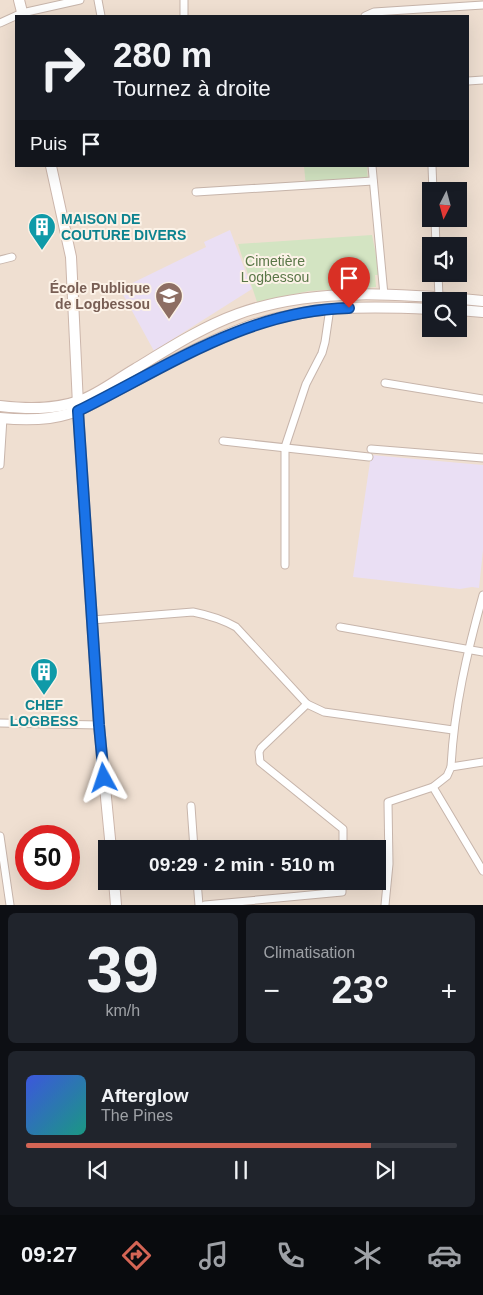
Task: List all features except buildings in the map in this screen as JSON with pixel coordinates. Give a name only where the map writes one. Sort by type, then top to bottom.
[{"type":"main road","points":[[19,0],[22,15]]},
{"type":"main road","points":[[51,167],[71,257],[78,406],[99,725],[110,840]]},
{"type":"main road","points":[[78,406],[190,337],[238,314],[264,306],[325,296],[422,296]]},
{"type":"main road","points":[[467,300],[483,301]]},
{"type":"main road","points":[[2,418],[38,419],[78,406],[218,338],[268,320],[330,308],[422,309]]},
{"type":"main road","points":[[467,311],[483,312]]},
{"type":"main road","points":[[0,406],[55,412]]},
{"type":"main road","points":[[115,890],[116,905]]},
{"type":"street","points":[[22,15],[80,0]]},
{"type":"street","points":[[98,0],[101,15]]},
{"type":"street","points":[[184,0],[184,15]]},
{"type":"street","points":[[368,15],[379,12],[478,4]]},
{"type":"street","points":[[0,23],[15,18]]},
{"type":"street","points":[[469,81],[483,80]]},
{"type":"street","points":[[372,167],[384,295]]},
{"type":"street","points":[[432,167],[433,182]]},
{"type":"street","points":[[196,192],[373,181]]},
{"type":"street","points":[[0,260],[12,257]]},
{"type":"street","points":[[285,564],[285,447],[306,384],[322,353],[330,308]]},
{"type":"street","points":[[384,383],[483,399]]},
{"type":"street","points":[[0,465],[2,418]]},
{"type":"street","points":[[223,441],[369,457]]},
{"type":"street","points":[[371,449],[483,458]]},
{"type":"street","points":[[385,905],[390,864],[388,802],[433,787],[447,776],[451,767],[453,730],[468,648],[483,595]]},
{"type":"street","points":[[92,620],[193,612],[207,614],[236,627],[306,704],[324,712],[453,730]]},
{"type":"street","points":[[340,627],[483,652]]},
{"type":"street","points":[[306,704],[261,748],[259,752],[260,762],[344,829],[343,840]]},
{"type":"street","points":[[0,723],[99,725]]},
{"type":"street","points":[[451,767],[483,762]]},
{"type":"street","points":[[433,787],[483,871]]},
{"type":"street","points":[[191,806],[193,840]]},
{"type":"street","points":[[0,836],[10,905]]},
{"type":"street","points":[[198,890],[199,905]]},
{"type":"street","points":[[205,905],[342,892],[342,890]]},
{"type":"shaded area","points":[[0,0],[483,0],[483,905],[0,905]]},
{"type":"shaded area","name":"École Publique de Logbessou","points":[[230,230],[252,289],[154,351],[120,289],[206,247],[204,242]]},
{"type":"shaded area","points":[[371,455],[483,465],[483,550],[479,588],[460,589],[353,577]]},
{"type":"green space","points":[[304,167],[367,167],[368,184],[306,187]]},
{"type":"green space","name":"Cimetière Logbessou","points":[[372,235],[380,275],[375,275],[376,287],[309,291],[257,302],[238,244]]},
{"type":"place","name":"MAISON DE COUTURE DIVERS","points":[[42,251]]},
{"type":"place","name":"École Publique de Logbessou","points":[[169,320]]},
{"type":"place","name":"CHEF LOGBESS","points":[[44,696]]},
{"type":"route","points":[[104,778],[78,411],[201,346],[242,328],[297,313],[330,308],[349,308]]}]
